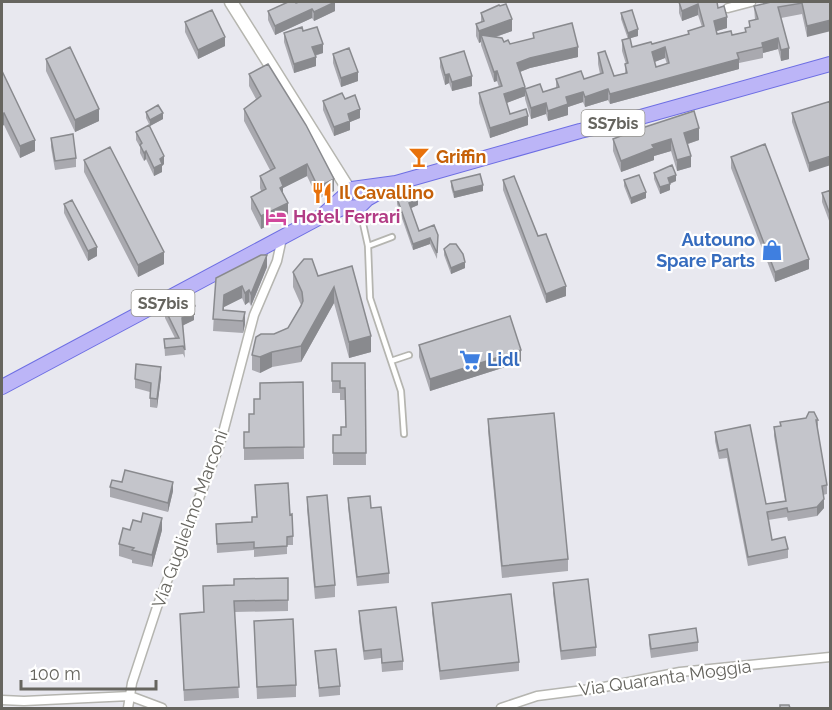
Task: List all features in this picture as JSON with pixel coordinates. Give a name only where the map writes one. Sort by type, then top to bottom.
[{"type":"main road","name":"SS7bis","points":[[322,216],[350,191],[396,183],[831,64]]},
{"type":"main road","name":"SS7bis","points":[[2,384],[322,216],[343,208],[358,206],[396,183]]},
{"type":"main road","points":[[350,191],[346,204],[358,206]]},
{"type":"street","points":[[231,2],[350,191]]},
{"type":"street","points":[[728,8],[752,2]]},
{"type":"street","name":"Via Guglielmo Marconi","points":[[128,708],[132,683],[157,607],[220,444],[254,315],[277,261],[282,238]]},
{"type":"street","name":"Via Quaranta Moggia","points":[[501,708],[537,696],[599,688],[680,672],[831,657]]},
{"type":"street","points":[[2,700],[130,696],[162,708]]},
{"type":"lane","points":[[358,206],[368,246],[370,298],[403,400],[404,434]]},
{"type":"lane","points":[[368,246],[392,237]]},
{"type":"lane","points":[[392,361],[410,355]]},
{"type":"building","points":[[288,2],[335,2],[314,12],[312,9],[275,26],[268,11]]},
{"type":"building","points":[[679,2],[717,2],[718,8],[724,6],[727,17],[714,21],[717,34],[731,31],[732,35],[746,32],[745,28],[750,27],[749,21],[758,19],[754,6],[771,2],[831,2],[831,20],[807,26],[802,3],[778,7],[789,48],[781,50],[778,38],[762,43],[763,47],[737,53],[739,59],[610,94],[608,89],[585,97],[583,92],[566,97],[568,104],[548,111],[546,103],[531,108],[525,89],[540,84],[543,92],[559,87],[556,79],[581,71],[584,79],[603,73],[598,53],[605,51],[614,76],[627,73],[625,64],[628,63],[622,40],[630,38],[632,47],[651,42],[652,44],[689,34],[688,31],[704,26],[698,4],[682,11]],"holes":[[[665,47],[669,63],[656,67],[652,52]]]},
{"type":"building","points":[[506,4],[512,19],[479,31],[476,24],[484,21],[481,13]]},
{"type":"building","points":[[212,10],[225,37],[198,50],[185,22]]},
{"type":"building","points":[[632,10],[638,29],[628,33],[621,13]]},
{"type":"building","points":[[572,23],[578,47],[517,63],[525,87],[504,94],[510,114],[526,109],[528,116],[490,128],[479,93],[502,86],[497,71],[494,72],[481,35],[502,38],[504,42],[508,40],[510,44],[534,38],[533,33]]},
{"type":"building","points":[[302,27],[303,31],[317,27],[323,44],[312,47],[316,57],[294,64],[284,33]]},
{"type":"building","points":[[70,47],[99,109],[75,120],[46,59]]},
{"type":"building","points":[[349,48],[358,72],[341,78],[333,54]]},
{"type":"building","points":[[464,51],[472,76],[452,82],[449,74],[445,75],[440,58]]},
{"type":"building","points":[[268,64],[306,125],[334,179],[318,187],[307,164],[280,178],[283,186],[280,188],[288,203],[261,216],[251,197],[266,189],[260,176],[275,168],[244,109],[261,96],[249,74]]},
{"type":"building","points":[[2,71],[35,140],[20,146],[4,113],[2,114]]},
{"type":"building","points":[[342,93],[345,99],[355,95],[360,109],[348,114],[350,121],[334,127],[323,101]]},
{"type":"building","points":[[831,101],[831,156],[809,163],[792,113]]},
{"type":"building","points":[[158,105],[163,113],[150,120],[146,112]]},
{"type":"building","points":[[694,111],[699,128],[684,133],[691,156],[677,160],[671,139],[652,145],[654,148],[621,161],[613,139]]},
{"type":"building","points":[[149,125],[164,156],[160,159],[162,164],[154,168],[146,151],[144,153],[140,145],[142,143],[136,132]]},
{"type":"building","points":[[73,134],[76,158],[55,161],[51,138]]},
{"type":"building","points":[[765,144],[809,259],[775,272],[731,157]]},
{"type":"building","points":[[110,147],[164,252],[138,265],[84,160]]},
{"type":"building","points":[[672,165],[676,175],[668,178],[670,184],[660,187],[654,173]]},
{"type":"building","points":[[480,174],[483,185],[454,192],[451,181]]},
{"type":"building","points":[[639,175],[646,192],[631,198],[624,180]]},
{"type":"building","points":[[514,176],[538,236],[546,234],[566,286],[546,294],[503,180]]},
{"type":"building","points":[[831,190],[831,217],[822,193]]},
{"type":"building","points":[[415,191],[418,199],[409,203],[419,231],[434,225],[438,235],[437,253],[430,238],[413,244],[397,198]]},
{"type":"building","points":[[72,200],[97,247],[88,251],[64,204]]},
{"type":"building","points":[[450,244],[456,244],[465,262],[451,268],[444,249]]},
{"type":"building","points":[[261,255],[267,255],[251,294],[249,290],[245,293],[242,286],[224,295],[223,310],[245,312],[243,321],[213,319],[216,278]]},
{"type":"building","points":[[304,259],[312,259],[318,276],[352,266],[371,336],[349,342],[334,287],[301,346],[260,357],[252,355],[256,337],[261,334],[274,334],[288,328],[301,306],[302,292],[293,272]]},
{"type":"building","points":[[191,297],[195,306],[192,308],[194,312],[182,318],[185,350],[183,346],[165,348],[164,339],[179,338],[165,309]]},
{"type":"building","points":[[510,316],[521,350],[430,379],[419,345]]},
{"type":"building","points":[[332,363],[365,363],[366,453],[333,453],[333,435],[341,435],[341,427],[346,427],[345,388],[340,388],[340,381],[332,381]]},
{"type":"building","points":[[136,364],[161,367],[157,399],[150,398],[151,383],[135,379]]},
{"type":"building","points":[[303,382],[304,447],[244,448],[244,432],[249,432],[249,414],[254,414],[254,399],[260,399],[260,383]]},
{"type":"building","points":[[809,412],[814,412],[818,420],[816,420],[827,485],[822,486],[824,499],[817,507],[788,512],[787,508],[767,512],[772,540],[785,537],[788,549],[748,557],[727,449],[719,451],[715,432],[750,425],[766,504],[786,501],[774,427],[781,426],[780,422],[806,418]]},
{"type":"building","points":[[554,413],[568,559],[502,566],[488,419]]},
{"type":"building","points":[[125,470],[173,482],[168,503],[110,487],[112,480],[122,482]]},
{"type":"building","points":[[288,483],[293,536],[287,537],[287,546],[254,548],[254,542],[217,544],[216,524],[252,522],[252,517],[257,517],[255,485]]},
{"type":"building","points":[[327,495],[335,585],[315,587],[307,497]]},
{"type":"building","points":[[370,496],[371,508],[381,507],[389,573],[357,577],[348,498]]},
{"type":"building","points":[[143,513],[162,518],[152,555],[119,544],[123,528],[130,530],[133,520],[141,522]]},
{"type":"building","points":[[288,578],[288,600],[234,601],[239,687],[184,690],[180,614],[204,612],[203,586],[234,585],[234,579]]},
{"type":"building","points":[[588,579],[596,647],[561,651],[553,583]]},
{"type":"building","points":[[511,594],[519,662],[440,671],[432,603]]},
{"type":"building","points":[[396,607],[403,661],[382,663],[381,649],[364,651],[359,611]]},
{"type":"building","points":[[293,619],[296,685],[257,687],[254,621]]},
{"type":"building","points":[[696,628],[698,642],[651,649],[649,635]]},
{"type":"building","points":[[336,649],[340,686],[319,688],[315,651]]},
{"type":"building","points":[[780,705],[789,705],[790,708],[780,708]]},
{"type":"place","name":"Griffin","points":[[419,157]]},
{"type":"place","name":"Il Cavallino","points":[[322,193]]},
{"type":"place","name":"Hotel Ferrari","points":[[276,217]]},
{"type":"place","name":"Autouno Spare Parts","points":[[772,250]]},
{"type":"place","name":"Lidl","points":[[470,360]]}]
